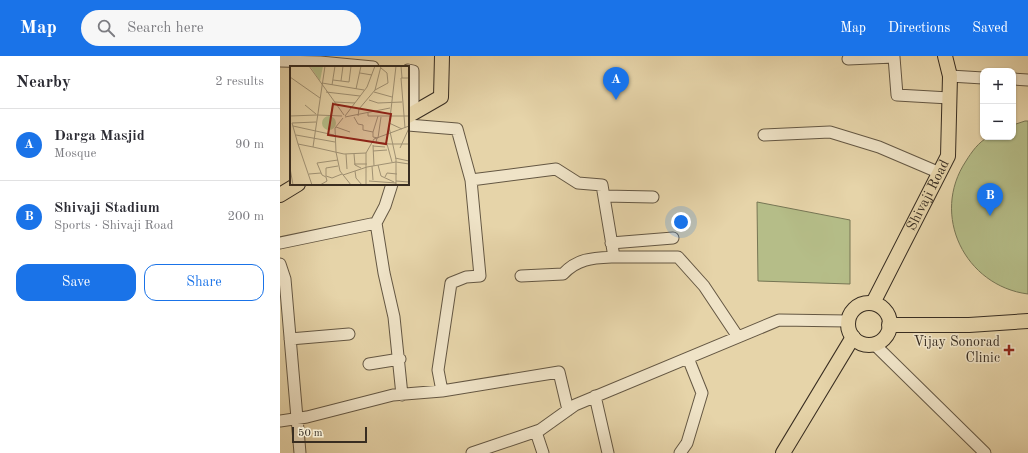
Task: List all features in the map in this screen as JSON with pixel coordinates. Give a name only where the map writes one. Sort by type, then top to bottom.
[{"type":"main road","points":[[410,118],[441,97],[442,56]]},
{"type":"main road","name":"Shivaji Road","points":[[873,304],[948,156],[950,76],[945,56]]},
{"type":"main road","points":[[280,195],[296,185]]},
{"type":"main road","points":[[862,304],[873,304],[883,309],[887,314],[889,325],[883,339],[874,344],[862,343],[853,337],[849,330],[848,321],[852,311],[857,307],[862,304]]},
{"type":"main road","points":[[889,325],[970,325],[1028,321]]},
{"type":"main road","points":[[783,453],[853,337]]},
{"type":"street","points":[[848,58],[894,57],[897,95],[949,98]]},
{"type":"street","points":[[280,61],[320,62],[362,66]]},
{"type":"street","points":[[409,70],[413,71],[410,118],[457,129],[471,180],[480,276],[466,277],[451,283],[438,370],[442,391]]},
{"type":"street","points":[[950,76],[980,78]]},
{"type":"street","points":[[1016,79],[1028,80]]},
{"type":"street","points":[[764,135],[830,132],[879,147],[940,173]]},
{"type":"street","points":[[471,180],[556,169],[578,183],[602,185],[614,257]]},
{"type":"street","points":[[392,185],[385,206],[376,222],[384,273],[394,317],[400,359],[402,395]]},
{"type":"street","points":[[604,196],[653,197]]},
{"type":"street","points":[[280,243],[376,222]]},
{"type":"street","points":[[611,243],[673,238]]},
{"type":"street","points":[[521,276],[563,274],[569,268],[587,258],[678,256],[704,286],[738,337]]},
{"type":"street","points":[[280,264],[285,279],[284,327],[290,339],[300,453]]},
{"type":"street","points":[[472,453],[536,432],[575,405],[779,320],[848,321]]},
{"type":"street","points":[[290,339],[349,334]]},
{"type":"street","points":[[874,344],[985,453]]},
{"type":"street","points":[[680,453],[687,442],[702,393],[688,358]]},
{"type":"street","points":[[369,364],[400,359]]},
{"type":"street","points":[[280,421],[296,419],[402,395],[442,391],[559,372],[568,410]]},
{"type":"street","points":[[595,396],[608,453]]},
{"type":"street","points":[[536,432],[543,453]]},
{"type":"green space","points":[[1028,121],[1028,294],[1006,288],[987,277],[971,263],[960,245],[953,225],[952,203],[956,182],[970,154],[984,140],[1016,140],[1016,124]]},
{"type":"green space","points":[[757,202],[850,220],[850,284],[758,281]]},
{"type":"place","name":"Darga Masjid","points":[[616,100]]},
{"type":"place","name":"Shivaji Stadium","points":[[990,216]]},
{"type":"place","name":"Vijay Sonorad Clinic","points":[[1009,350]]}]
